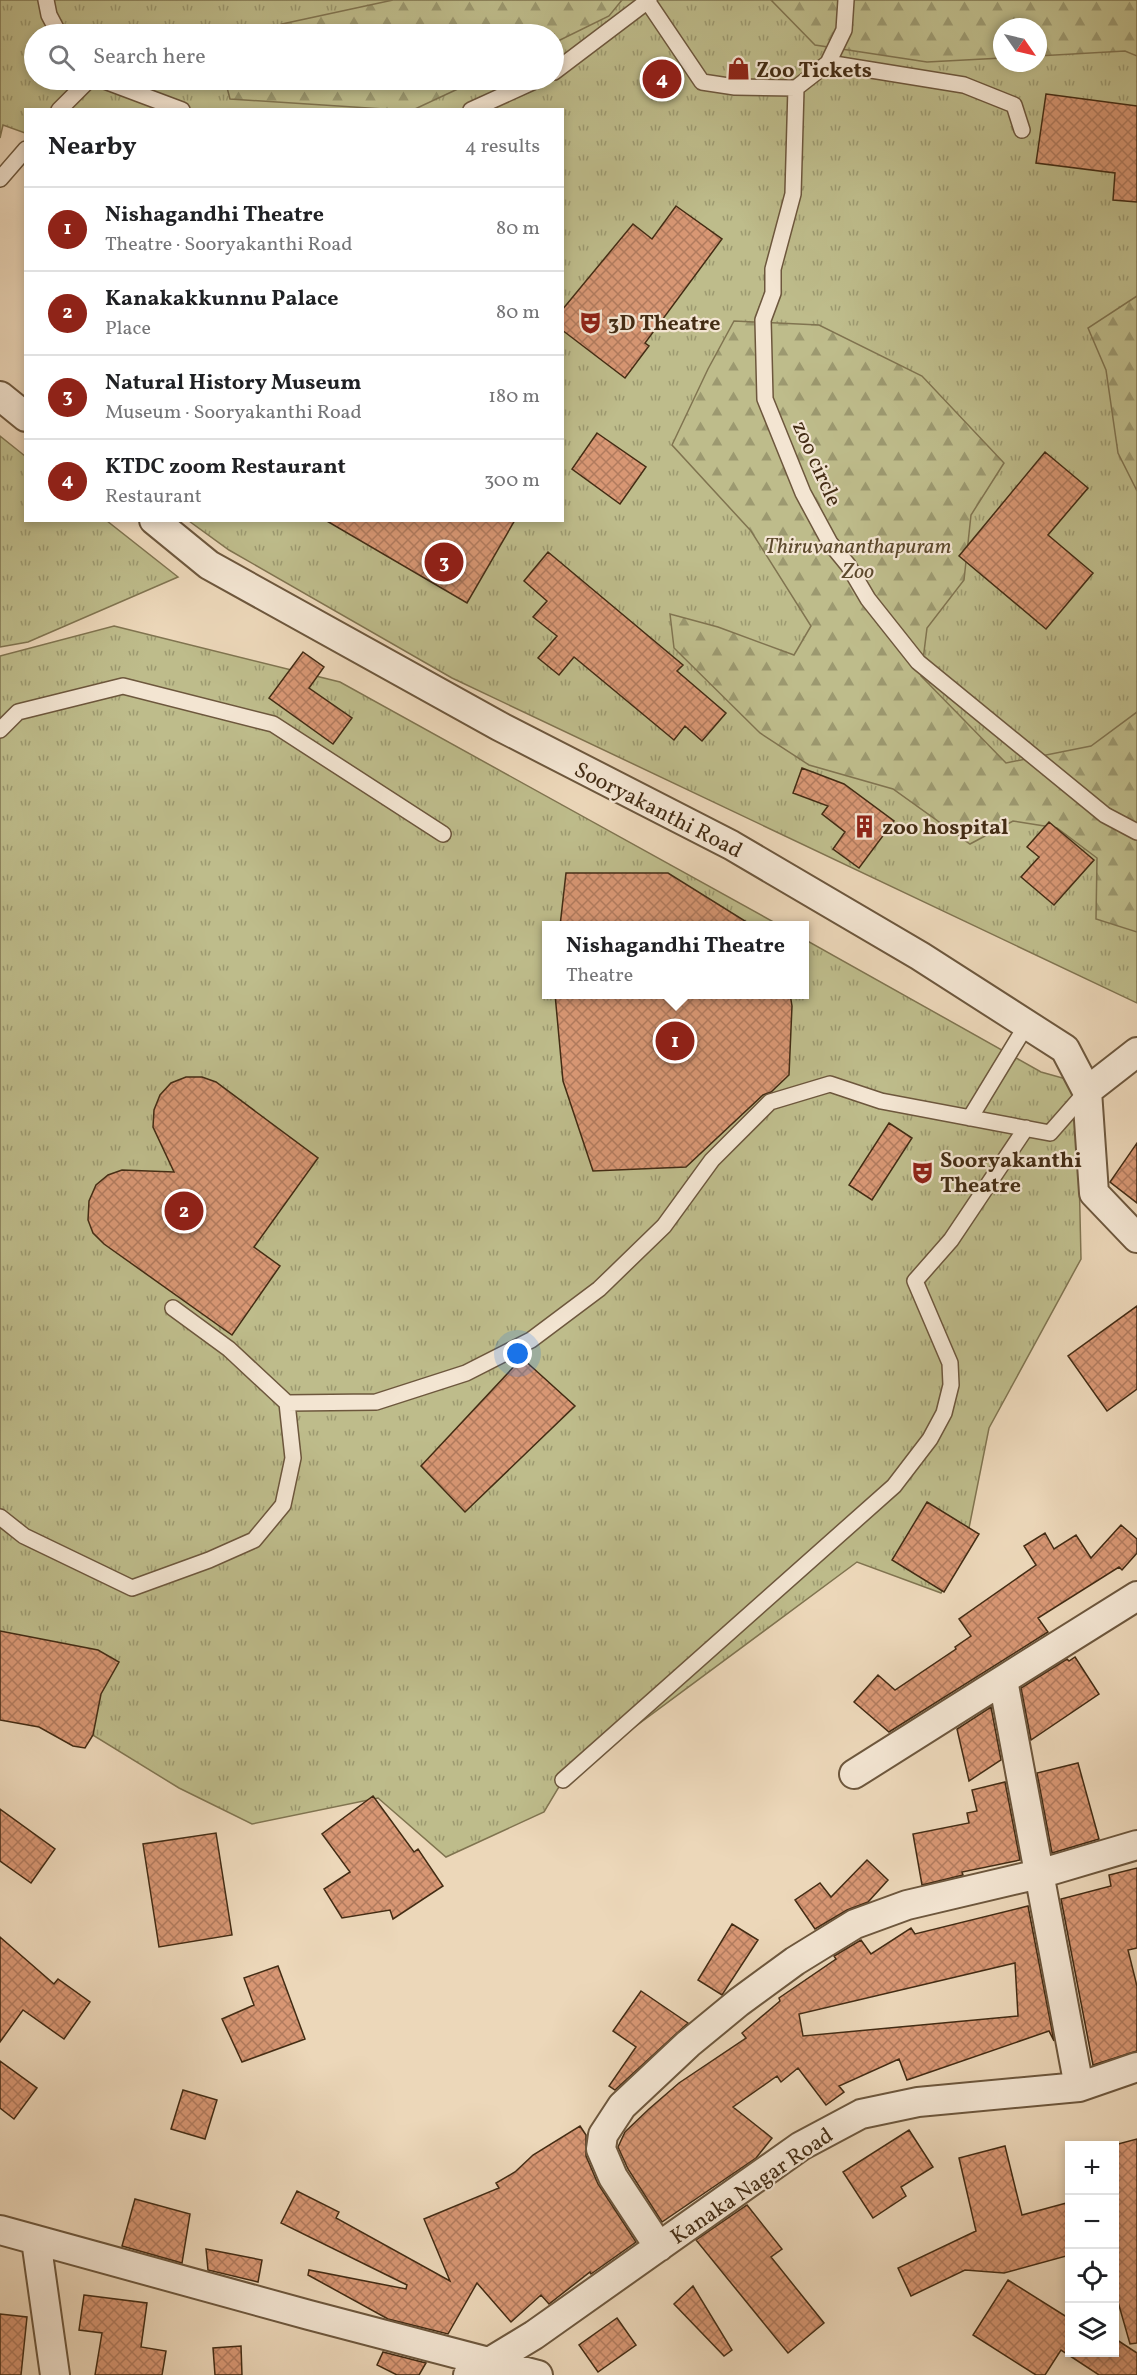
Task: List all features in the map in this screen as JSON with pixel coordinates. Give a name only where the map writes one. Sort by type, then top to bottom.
[{"type":"street","points":[[0,396],[24,415]]},
{"type":"street","name":"Sooryakanthi Road","points":[[156,522],[209,565],[499,726],[731,845],[920,956],[1065,1049],[1087,1091]]},
{"type":"street","points":[[1137,1052],[1087,1091],[1094,1193],[1137,1238]]},
{"type":"street","points":[[854,1774],[1137,1596]]},
{"type":"street","points":[[1003,1680],[1079,2087]]},
{"type":"street","points":[[659,2247],[613,2176],[601,2149],[603,2135],[621,2106],[647,2080],[748,1995],[795,1961],[855,1924],[907,1905],[1040,1874],[1137,1845]]},
{"type":"street","name":"Kanaka Nagar Road","points":[[479,2368],[534,2336],[801,2146],[861,2114],[918,2102],[1079,2087],[1137,2067]]},
{"type":"street","points":[[0,2230],[309,2315],[479,2368],[538,2375]]},
{"type":"street","points":[[36,2240],[55,2375]]},
{"type":"lane","points":[[46,0],[54,24]]},
{"type":"lane","points":[[564,64],[648,1],[702,82],[735,87],[796,88],[828,63],[844,30],[846,0]]},
{"type":"lane","points":[[828,63],[964,85],[1014,105],[1022,130]]},
{"type":"lane","name":"zoo circle","points":[[796,88],[793,194],[773,269],[773,293],[763,320],[765,399],[803,493],[830,543],[848,565],[868,599],[918,662],[1105,815],[1137,832]]},
{"type":"lane","points":[[61,108],[79,90]]},
{"type":"lane","points":[[129,90],[177,108]]},
{"type":"lane","points":[[475,108],[515,90]]},
{"type":"lane","points":[[0,178],[24,151]]},
{"type":"lane","points":[[0,730],[18,712],[123,686],[273,724],[443,834]]},
{"type":"lane","points":[[970,1118],[1027,1024]]},
{"type":"lane","points":[[287,1403],[376,1402],[466,1373],[531,1340],[599,1289],[656,1233],[712,1160],[770,1102],[830,1084],[881,1101],[1050,1133],[1087,1091]]},
{"type":"lane","points":[[563,1780],[894,1486],[930,1439],[944,1413],[951,1385],[950,1363],[915,1281],[951,1240],[1026,1128]]},
{"type":"lane","points":[[0,1517],[24,1536],[132,1588],[209,1560],[254,1540],[283,1505],[293,1458],[287,1403],[228,1349],[172,1308]]},
{"type":"green space","name":"Thiruvananthapuram Zoo","points":[[0,0],[1137,0],[1137,1003],[452,678],[229,550],[190,522],[564,522],[564,108],[24,108],[24,133],[3,125],[0,138]]},
{"type":"green space","points":[[393,0],[622,0],[609,16],[564,38],[564,24],[282,24]]},
{"type":"green space","points":[[771,0],[1137,0],[1137,56],[1125,51],[1047,55],[1047,18],[993,18],[993,58],[927,62],[815,45]]},
{"type":"green space","points":[[228,90],[456,90],[417,108],[369,108],[230,99]]},
{"type":"green space","points":[[1137,296],[1137,491],[1118,453],[1106,370],[1088,328]]},
{"type":"green space","points":[[734,321],[819,325],[922,376],[1004,463],[971,515],[964,580],[927,628],[921,676],[1006,763],[1091,746],[1137,712],[1137,932],[1096,919],[1097,858],[1057,828],[1013,821],[970,844],[893,789],[809,765],[760,733],[674,648],[670,614],[718,627],[794,655],[811,626],[751,531],[672,445]]},
{"type":"green space","points":[[0,436],[24,455],[24,522],[108,522],[178,577],[28,642],[0,647]]},
{"type":"green space","points":[[114,626],[340,682],[772,921],[542,921],[542,999],[809,999],[809,942],[1041,1072],[1077,1082],[1081,1259],[989,1428],[968,1533],[941,1593],[857,1562],[563,1780],[544,1812],[446,1857],[378,1798],[252,1824],[179,1788],[0,1678],[0,656]]},
{"type":"building","points":[[1046,94],[1137,106],[1137,202],[1113,200],[1115,173],[1036,163]]},
{"type":"building","points":[[676,206],[722,239],[645,343],[649,346],[625,378],[564,332],[564,308],[633,224],[652,239]]},
{"type":"building","points":[[597,433],[646,467],[620,504],[572,469]]},
{"type":"building","points":[[1045,452],[1088,488],[1048,535],[1093,573],[1046,629],[959,556]]},
{"type":"building","points":[[328,522],[514,522],[467,603]]},
{"type":"building","points":[[548,552],[683,665],[677,671],[726,713],[702,741],[685,726],[674,740],[574,657],[559,675],[538,658],[557,636],[533,617],[547,601],[524,581]]},
{"type":"building","points":[[303,652],[324,667],[309,688],[352,718],[333,744],[269,698]]},
{"type":"building","name":"zoo hospital","points":[[802,768],[844,784],[894,821],[859,868],[833,849],[845,832],[822,814],[828,806],[793,793]]},
{"type":"building","points":[[1049,822],[1094,860],[1054,905],[1021,877],[1039,857],[1027,847]]},
{"type":"building","points":[[566,873],[668,873],[745,921],[561,921]]},
{"type":"building","points":[[555,999],[791,999],[789,1075],[771,1092],[763,1095],[686,1167],[593,1171],[563,1081]]},
{"type":"building","points":[[186,1077],[202,1077],[216,1082],[318,1158],[254,1247],[280,1266],[232,1335],[104,1244],[93,1233],[88,1220],[89,1201],[96,1185],[108,1175],[122,1170],[174,1172],[153,1127],[154,1110],[160,1095],[171,1083]]},
{"type":"building","points":[[889,1123],[912,1138],[872,1200],[849,1185]]},
{"type":"building","points":[[1137,1143],[1137,1203],[1110,1182]]},
{"type":"building","points":[[1137,1306],[1137,1389],[1107,1411],[1068,1356]]},
{"type":"building","points":[[522,1358],[575,1406],[465,1512],[421,1466]]},
{"type":"building","points":[[927,1502],[979,1534],[944,1592],[892,1560]]},
{"type":"building","points":[[1121,1525],[1137,1539],[1137,1553],[1122,1570],[1119,1567],[1038,1618],[1048,1632],[889,1732],[854,1702],[878,1675],[895,1690],[956,1649],[955,1647],[971,1636],[959,1619],[1036,1565],[1024,1546],[1045,1533],[1054,1549],[1076,1535],[1091,1558]]},
{"type":"building","points":[[0,1631],[98,1650],[119,1662],[101,1694],[93,1735],[85,1748],[73,1746],[39,1727],[0,1720]]},
{"type":"building","points":[[1075,1657],[1099,1694],[1031,1740],[1021,1688],[1067,1659],[1069,1661]]},
{"type":"building","points":[[991,1707],[1001,1760],[969,1781],[957,1729]]},
{"type":"building","points":[[1078,1763],[1099,1839],[1052,1853],[1037,1773]]},
{"type":"building","points":[[1005,1782],[1020,1860],[962,1872],[963,1875],[922,1885],[913,1834],[969,1823],[967,1813],[977,1811],[972,1790]]},
{"type":"building","points":[[373,1796],[414,1852],[418,1849],[443,1886],[393,1919],[390,1910],[342,1918],[324,1889],[350,1872],[322,1834]]},
{"type":"building","points":[[0,1809],[55,1849],[31,1883],[0,1861]]},
{"type":"building","points":[[216,1833],[232,1935],[159,1947],[143,1844]]},
{"type":"building","points":[[867,1860],[888,1880],[868,1902],[847,1910],[815,1929],[795,1900],[820,1883],[831,1897]]},
{"type":"building","points":[[1137,1868],[1137,1948],[1128,1950],[1137,1986],[1137,2051],[1093,2065],[1061,1899],[1111,1886],[1109,1875]]},
{"type":"building","points":[[1028,1906],[1054,2041],[1049,2031],[907,2080],[899,2059],[839,2086],[844,2092],[826,2105],[798,2068],[781,2082],[777,2076],[733,2107],[772,2138],[756,2158],[662,2222],[628,2169],[618,2147],[625,2132],[679,2083],[746,2038],[742,2033],[780,2001],[779,1998],[836,1959],[834,1956],[861,1940],[871,1954],[911,1928],[915,1934]],"holes":[[[1015,1963],[1018,2016],[803,2036],[799,2014]]]},
{"type":"building","points":[[732,1924],[758,1940],[722,1995],[698,1980]]},
{"type":"building","points":[[0,1937],[54,1984],[58,1979],[90,2002],[64,2039],[23,2010],[0,2042]]},
{"type":"building","points":[[278,1966],[305,2039],[242,2062],[222,2019],[254,2005],[244,1978]]},
{"type":"building","points":[[641,1991],[688,2023],[615,2090],[609,2086],[636,2047],[613,2031]]},
{"type":"building","points":[[0,2061],[37,2088],[14,2119],[0,2108]]},
{"type":"building","points":[[183,2090],[217,2100],[205,2139],[171,2129]]},
{"type":"building","points":[[580,2126],[586,2135],[586,2156],[598,2184],[636,2242],[591,2274],[590,2272],[549,2304],[541,2295],[511,2322],[477,2283],[448,2334],[388,2319],[308,2275],[309,2270],[406,2289],[407,2285],[281,2223],[297,2191],[339,2212],[336,2218],[450,2281],[424,2219],[499,2188],[496,2183],[515,2172],[533,2155]]},
{"type":"building","points":[[909,2130],[933,2167],[901,2187],[906,2196],[873,2218],[843,2172]]},
{"type":"building","points":[[1137,2139],[1137,2343],[1130,2344],[1119,2306],[1119,2144]]},
{"type":"building","points":[[1005,2146],[1022,2215],[1065,2203],[1065,2256],[1004,2273],[965,2270],[911,2296],[898,2268],[976,2231],[959,2158]]},
{"type":"building","points":[[135,2199],[190,2214],[182,2263],[122,2246]]},
{"type":"building","points":[[747,2205],[782,2249],[771,2257],[824,2323],[788,2353],[696,2240]]},
{"type":"building","points":[[206,2249],[262,2260],[258,2282],[208,2270]]},
{"type":"building","points":[[1008,2280],[1065,2316],[1065,2353],[1061,2350],[1045,2375],[1036,2375],[973,2335]]},
{"type":"building","points":[[693,2286],[732,2350],[724,2356],[674,2304]]},
{"type":"building","points":[[84,2295],[147,2303],[141,2347],[166,2351],[162,2375],[95,2375],[102,2333],[79,2330]]},
{"type":"building","points":[[0,2314],[27,2317],[21,2375],[0,2375]]},
{"type":"building","points":[[617,2318],[636,2345],[598,2372],[579,2345]]},
{"type":"building","points":[[1119,2341],[1137,2353],[1137,2375],[1099,2375],[1072,2357],[1119,2357]]},
{"type":"building","points":[[241,2346],[242,2375],[215,2375],[213,2348]]},
{"type":"building","points":[[383,2352],[426,2363],[419,2375],[397,2375],[377,2365]]},
{"type":"place","name":"Zoo Tickets","points":[[738,69]]},
{"type":"place","name":"KTDC zoom Restaurant","points":[[662,79]]},
{"type":"place","name":"3D Theatre","points":[[590,322]]},
{"type":"place","name":"Natural History Museum","points":[[444,562]]},
{"type":"place","name":"zoo hospital","points":[[864,826]]},
{"type":"place","name":"Nishagandhi Theatre","points":[[675,1041]]},
{"type":"place","name":"Sooryakanthi Theatre","points":[[922,1172]]},
{"type":"place","name":"Kanakakkunnu Palace","points":[[184,1211]]}]
